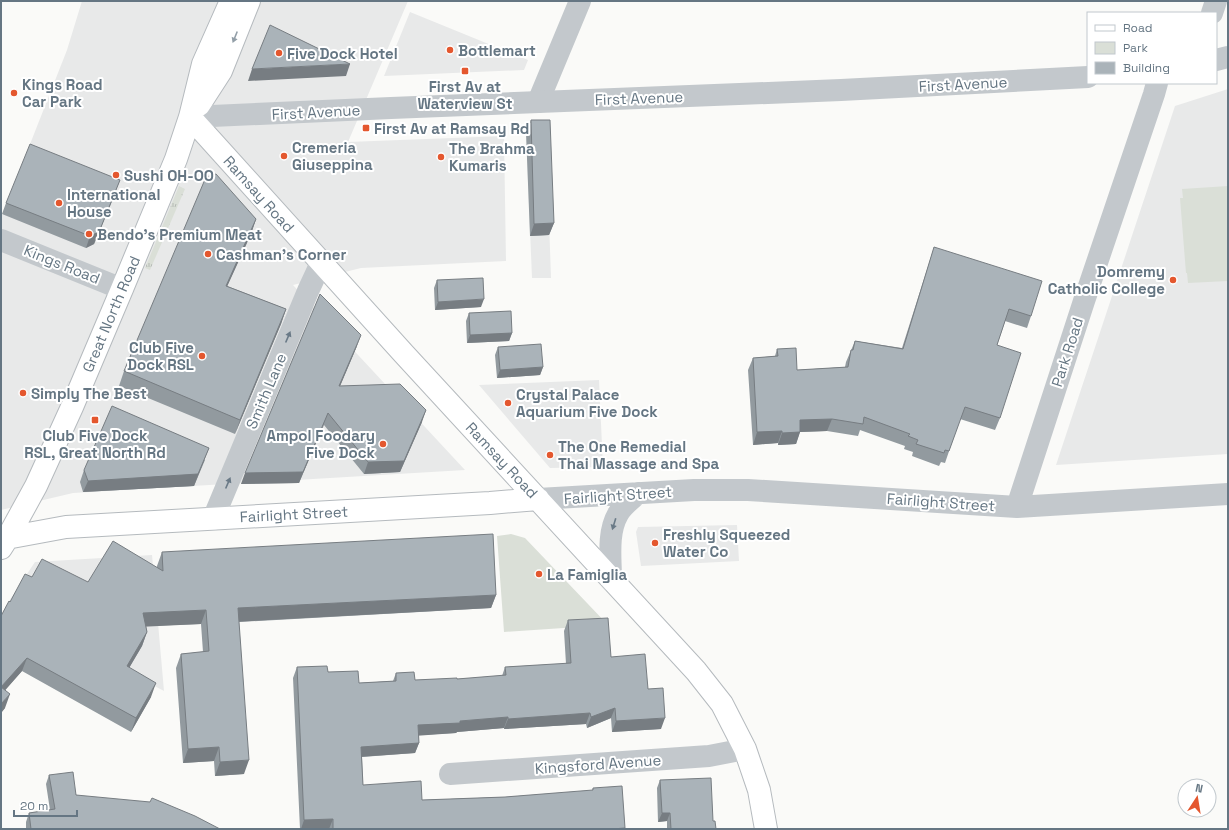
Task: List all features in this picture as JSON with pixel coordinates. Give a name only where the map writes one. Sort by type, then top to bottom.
[{"type":"main road","name":"Great North Road","points":[[3,541],[36,486],[72,407],[122,289],[176,159],[190,117],[203,64],[231,1]]},
{"type":"main road","name":"Great North Road","points":[[190,117],[221,71],[249,1]]},
{"type":"main road","name":"Ramsay Road","points":[[190,117],[321,263],[696,671],[722,704],[745,749],[759,790],[766,829]]},
{"type":"main road","name":"Fairlight Street","points":[[3,541],[66,527],[538,499]]},
{"type":"street","points":[[538,102],[580,1]]},
{"type":"street","points":[[1212,12],[1216,1]]},
{"type":"street","points":[[1217,60],[1228,57]]},
{"type":"street","name":"First Avenue","points":[[190,117],[841,90],[1087,77]]},
{"type":"street","name":"Park Road","points":[[1016,507],[1157,84]]},
{"type":"street","name":"Kings Road","points":[[1,240],[122,289]]},
{"type":"street","name":"Smith Lane","points":[[212,519],[321,263]]},
{"type":"street","name":"Fairlight Street","points":[[538,499],[694,490],[748,490],[1016,507],[1228,494]]},
{"type":"street","points":[[611,580],[611,544],[614,523],[618,513],[638,493]]},
{"type":"street","name":"Kingsford Avenue","points":[[450,774],[709,756],[745,749]]},
{"type":"shaded area","points":[[82,1],[408,1],[348,142],[504,136],[506,261],[361,268],[293,285],[465,470],[73,493],[1,510],[1,218],[67,50]]},
{"type":"shaded area","points":[[410,12],[528,60],[524,70],[384,76]]},
{"type":"shaded area","name":"Domremy Catholic College","points":[[1228,89],[1228,454],[1056,465],[1175,106]]},
{"type":"shaded area","points":[[526,132],[546,132],[551,278],[532,278]]},
{"type":"shaded area","points":[[599,380],[603,467],[550,468],[479,385]]},
{"type":"shaded area","points":[[737,525],[739,561],[641,566],[636,532],[638,527]]},
{"type":"shaded area","points":[[152,555],[164,691],[5,607],[35,562]]},
{"type":"green space","points":[[179,186],[185,189],[150,270],[145,268]]},
{"type":"green space","points":[[1228,186],[1228,281],[1188,283],[1180,198],[1183,198],[1182,189]]},
{"type":"green space","points":[[511,534],[525,538],[608,625],[504,632],[497,536]]},
{"type":"building","points":[[270,25],[350,64],[252,69]]},
{"type":"building","points":[[531,120],[550,120],[554,223],[534,224]]},
{"type":"building","name":"International House","points":[[30,144],[120,180],[99,232],[90,236],[6,203]]},
{"type":"building","name":"Club Five Dock RSL","points":[[216,174],[256,219],[226,286],[286,309],[240,420],[124,371],[206,177]]},
{"type":"building","points":[[934,247],[1042,281],[1031,316],[1009,309],[997,345],[1021,353],[1000,418],[965,407],[949,451],[945,450],[944,453],[916,444],[918,440],[908,436],[910,434],[864,417],[863,424],[832,419],[800,420],[800,432],[757,432],[753,358],[778,356],[777,349],[796,348],[797,370],[848,367],[851,350],[853,350],[855,341],[903,349]]},
{"type":"building","points":[[483,278],[484,299],[438,302],[437,280]]},
{"type":"building","points":[[320,294],[361,335],[339,386],[400,384],[426,410],[404,461],[368,462],[328,413],[303,472],[245,473]]},
{"type":"building","points":[[511,311],[512,333],[470,335],[469,313]]},
{"type":"building","points":[[541,344],[543,367],[500,370],[498,347]]},
{"type":"building","points":[[112,406],[209,448],[198,474],[88,481],[84,470]]},
{"type":"building","points":[[493,534],[496,595],[238,608],[249,760],[220,762],[219,747],[188,749],[181,654],[209,651],[206,610],[143,613],[147,632],[127,666],[156,683],[136,718],[27,658],[1,687],[1,616],[25,574],[32,577],[42,559],[88,582],[113,541],[163,571],[162,552]]},
{"type":"building","points":[[608,618],[611,657],[645,654],[648,689],[663,688],[665,718],[616,721],[615,708],[591,717],[590,713],[508,719],[508,717],[460,721],[460,723],[418,725],[419,743],[361,747],[363,785],[421,781],[422,800],[505,797],[593,790],[593,788],[622,786],[625,828],[333,829],[333,819],[304,820],[297,667],[327,666],[328,672],[358,671],[359,683],[396,681],[396,673],[414,672],[415,680],[457,679],[506,675],[505,667],[571,663],[568,620]]},
{"type":"building","points":[[1,687],[10,694],[1,704]]},
{"type":"building","points":[[73,772],[76,795],[150,802],[152,798],[195,816],[220,829],[31,829],[29,813],[55,809],[49,775]]},
{"type":"building","points":[[711,778],[713,821],[715,821],[716,829],[671,829],[670,813],[662,813],[660,780]]},
{"type":"place","name":"Bottlemart","points":[[450,50]]},
{"type":"place","name":"Five Dock Hotel","points":[[279,53]]},
{"type":"place","name":"First Av at Waterview St","points":[[465,71]]},
{"type":"place","name":"Kings Road Car Park","points":[[14,93]]},
{"type":"place","name":"First Av at Ramsay Rd","points":[[366,128]]},
{"type":"place","name":"Cremeria Giuseppina","points":[[284,156]]},
{"type":"place","name":"The Brahma Kumaris","points":[[441,157]]},
{"type":"place","name":"Sushi OH-OO","points":[[116,175]]},
{"type":"place","name":"International House","points":[[59,203]]},
{"type":"place","name":"Bendo’s Premium Meat","points":[[89,234]]},
{"type":"place","name":"Cashman's Corner","points":[[208,254]]},
{"type":"place","name":"Domremy Catholic College","points":[[1173,280]]},
{"type":"place","name":"Club Five Dock RSL","points":[[202,356]]},
{"type":"place","name":"Simply The Best","points":[[23,393]]},
{"type":"place","name":"Crystal Palace Aquarium Five Dock","points":[[508,403]]},
{"type":"place","name":"Club Five Dock RSL, Great North Rd","points":[[95,420]]},
{"type":"place","name":"Ampol Foodary Five Dock","points":[[383,444]]},
{"type":"place","name":"The One Remedial Thai Massage and Spa","points":[[550,455]]},
{"type":"place","name":"Freshly Squeezed Water Co","points":[[655,543]]},
{"type":"place","name":"La Famiglia","points":[[539,574]]}]
